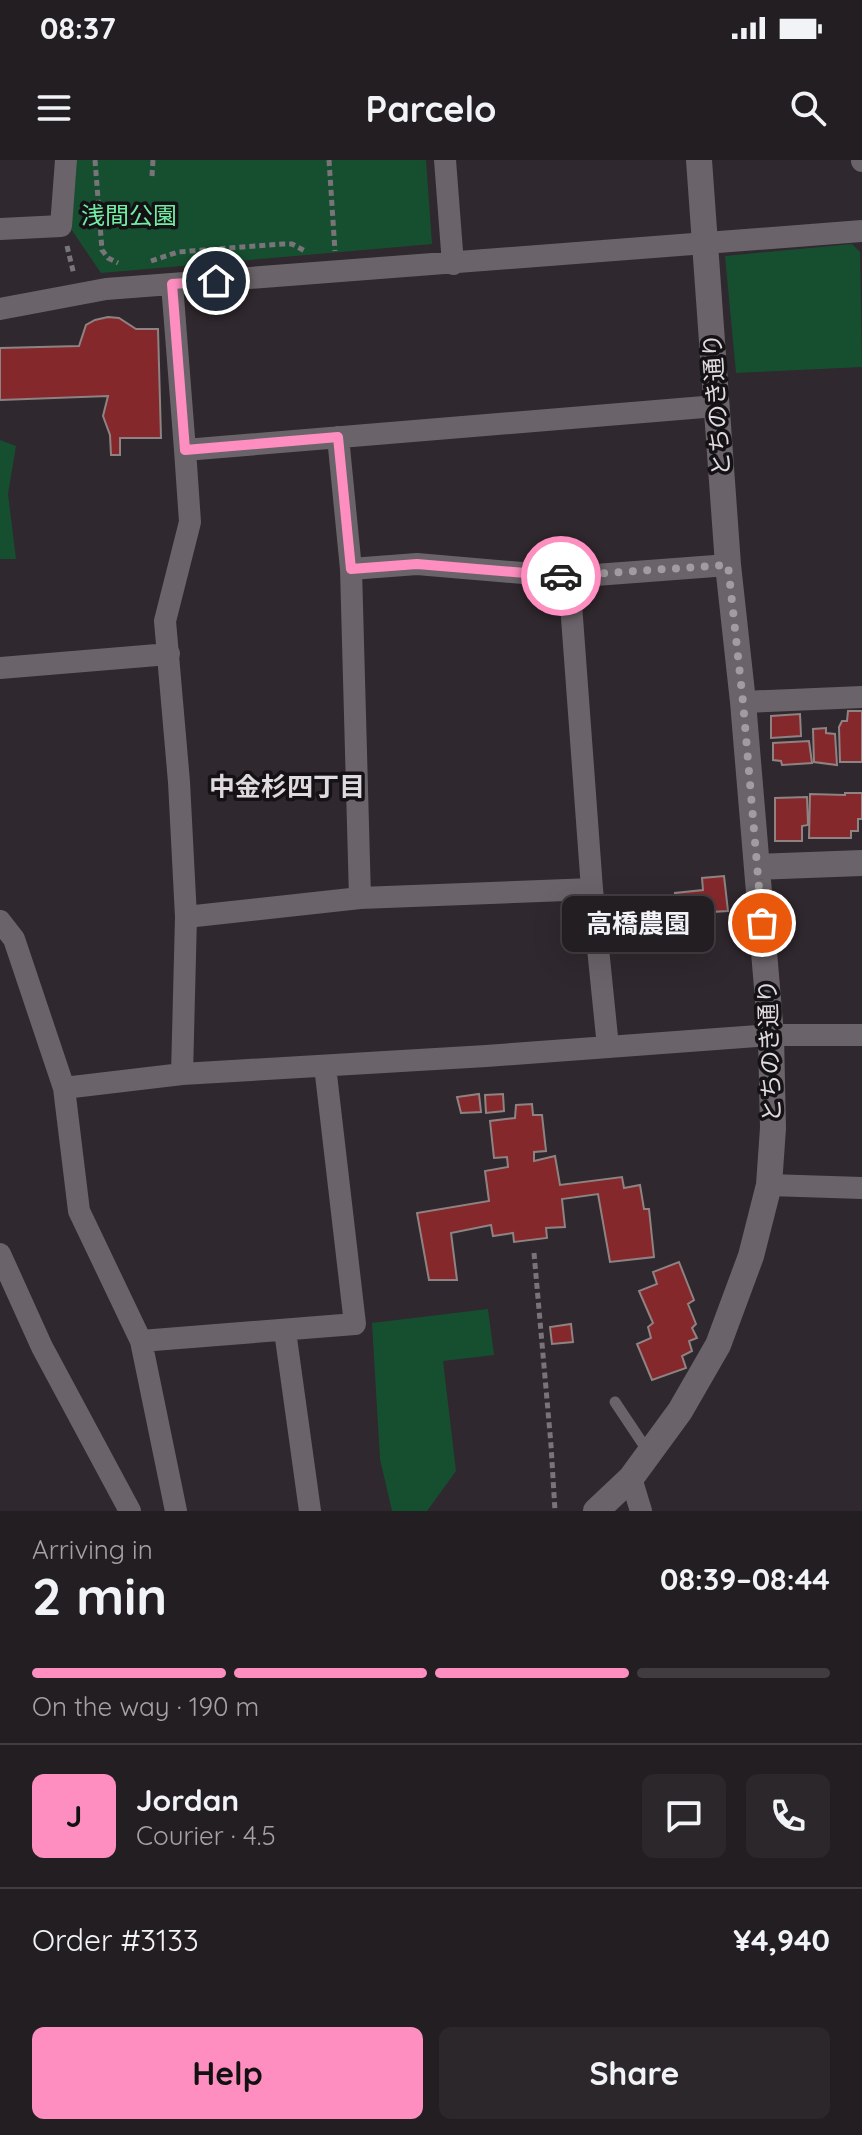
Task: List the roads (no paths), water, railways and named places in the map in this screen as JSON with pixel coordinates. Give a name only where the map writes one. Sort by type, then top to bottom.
[{"type":"street","points":[[0,229],[61,226],[66,160]]},
{"type":"street","points":[[445,160],[453,264]]},
{"type":"street","name":"とちのき通り","points":[[596,1511],[631,1478],[649,1454],[680,1411],[718,1345],[751,1256],[769,1185],[773,1128],[771,1035],[743,702],[728,565],[699,160]]},
{"type":"street","points":[[0,309],[106,289],[336,265],[453,264],[862,231]]},
{"type":"street","points":[[172,284],[190,522],[165,621],[179,782],[186,917],[182,1074]]},
{"type":"street","points":[[185,450],[716,406]]},
{"type":"street","points":[[338,437],[351,569],[360,898]]},
{"type":"street","points":[[351,569],[417,564],[569,577],[728,565]]},
{"type":"street","points":[[569,577],[592,889],[608,1047]]},
{"type":"street","points":[[0,668],[169,654]]},
{"type":"street","points":[[743,702],[862,697]]},
{"type":"street","points":[[757,867],[862,863]]},
{"type":"street","points":[[186,917],[360,898],[592,889]]},
{"type":"street","points":[[0,921],[14,939],[64,1088],[79,1211],[141,1341],[176,1511]]},
{"type":"street","points":[[64,1088],[182,1074],[771,1035],[862,1035]]},
{"type":"street","points":[[141,1341],[355,1324],[325,1066]]},
{"type":"street","points":[[769,1185],[862,1188]]},
{"type":"street","points":[[0,1254],[42,1347],[130,1511]]},
{"type":"street","points":[[285,1331],[310,1511]]},
{"type":"street","points":[[631,1478],[641,1511]]},
{"type":"lane","points":[[615,1402],[649,1454]]},
{"type":"place","name":"高橋農園","points":[[762,923]]},
{"type":"district","name":"中金杉四丁目","points":[[287,786]]},
{"type":"park label","name":"浅間公園","points":[[129,215]]}]
